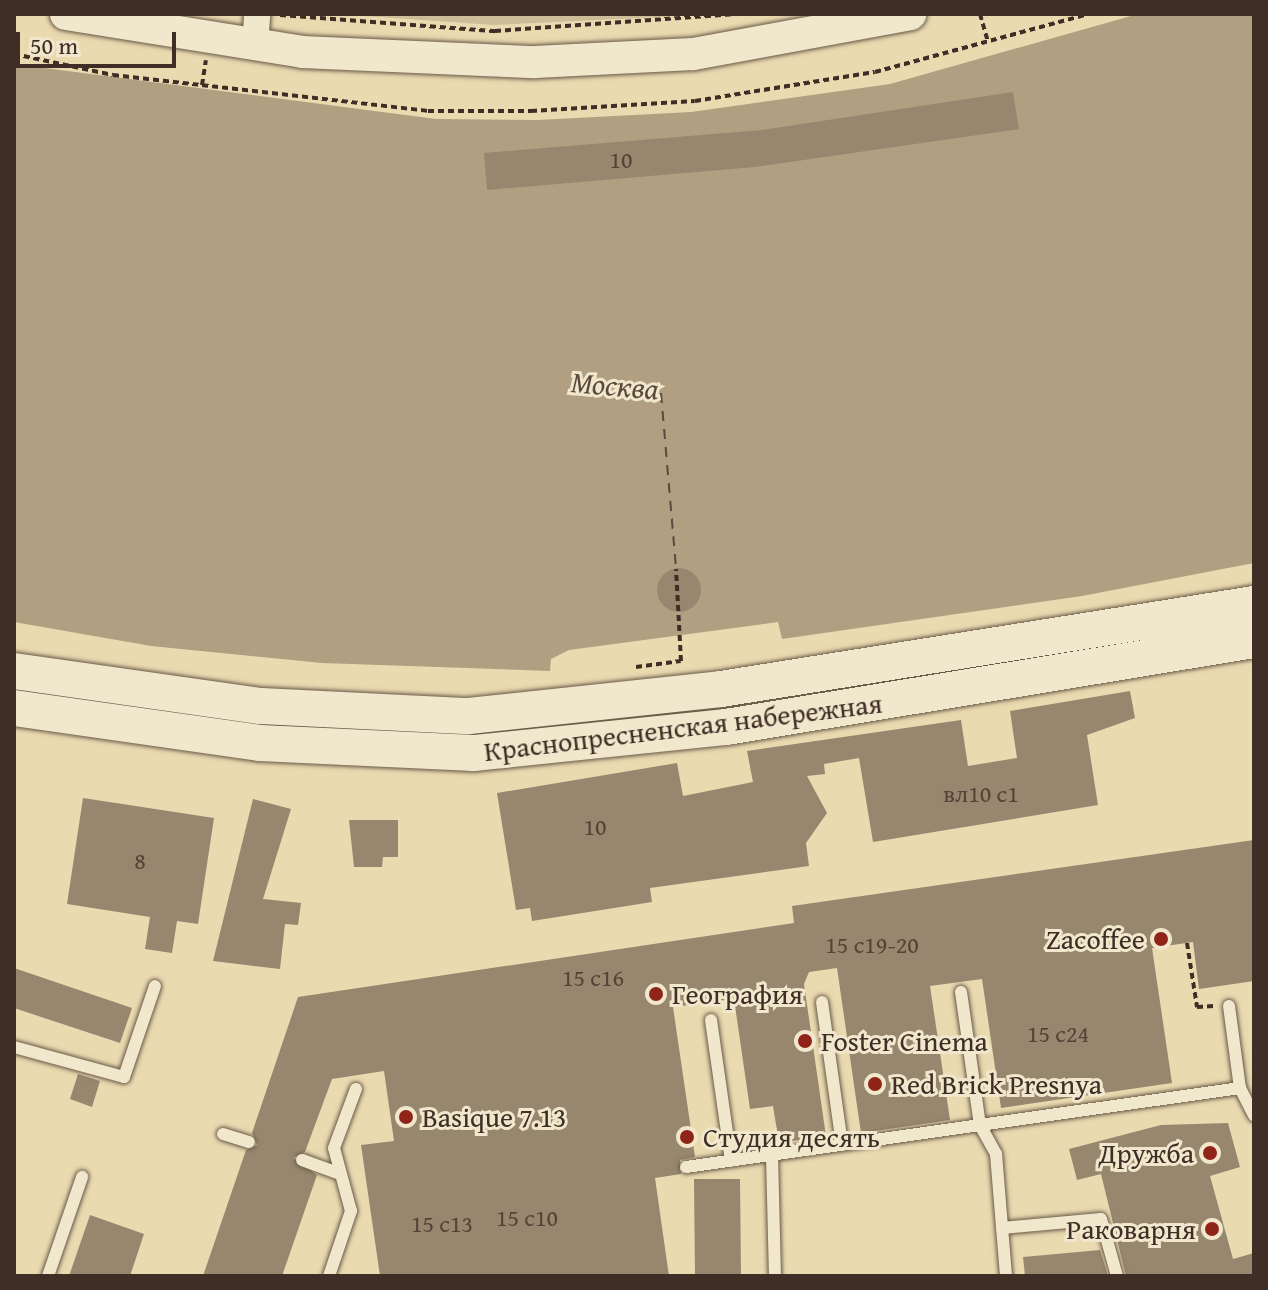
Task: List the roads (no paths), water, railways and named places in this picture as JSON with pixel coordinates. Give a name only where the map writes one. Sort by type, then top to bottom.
[{"type":"main road","name":"Краснопресненская набережная","points":[[14,671],[261,706],[469,716],[721,689],[1254,604]]},
{"type":"main road","name":"Краснопресненская набережная","points":[[14,708],[260,743],[474,753],[726,727],[1254,640]]},
{"type":"street","points":[[66,14],[255,46],[535,62],[693,54],[910,14]]},
{"type":"street","points":[[255,46],[257,14]]},
{"type":"lane","points":[[14,1047],[124,1077],[155,986]]},
{"type":"lane","points":[[961,992],[980,1125],[996,1154],[1006,1276]]},
{"type":"lane","points":[[822,1002],[842,1145]]},
{"type":"lane","points":[[1229,1006],[1240,1088],[1254,1116]]},
{"type":"lane","points":[[711,1020],[731,1161]]},
{"type":"lane","points":[[686,1167],[1240,1088]]},
{"type":"lane","points":[[329,1276],[351,1211],[338,1173],[334,1148],[356,1089]]},
{"type":"lane","points":[[223,1134],[249,1142]]},
{"type":"lane","points":[[772,1155],[775,1276]]},
{"type":"lane","points":[[302,1160],[338,1173]]},
{"type":"lane","points":[[48,1276],[82,1177]]},
{"type":"lane","points":[[1002,1228],[1101,1219],[1117,1276]]},
{"type":"water","name":"Москва","points":[[1138,14],[1254,14],[1254,563],[1082,596],[782,639],[778,622],[569,650],[551,659],[550,671],[322,663],[151,646],[14,622],[14,64],[436,119],[538,120],[691,112],[890,84]]},
{"type":"place","name":"Zacoffee","points":[[1161,939]]},
{"type":"place","name":"География","points":[[656,994]]},
{"type":"place","name":"Foster Cinema","points":[[805,1041]]},
{"type":"place","name":"Red Brick Presnya","points":[[875,1084]]},
{"type":"place","name":"Basique 7.13","points":[[406,1117]]},
{"type":"place","name":"Студия десять","points":[[687,1137]]},
{"type":"place","name":"Дружба","points":[[1210,1153]]},
{"type":"place","name":"Раковарня","points":[[1212,1229]]}]
